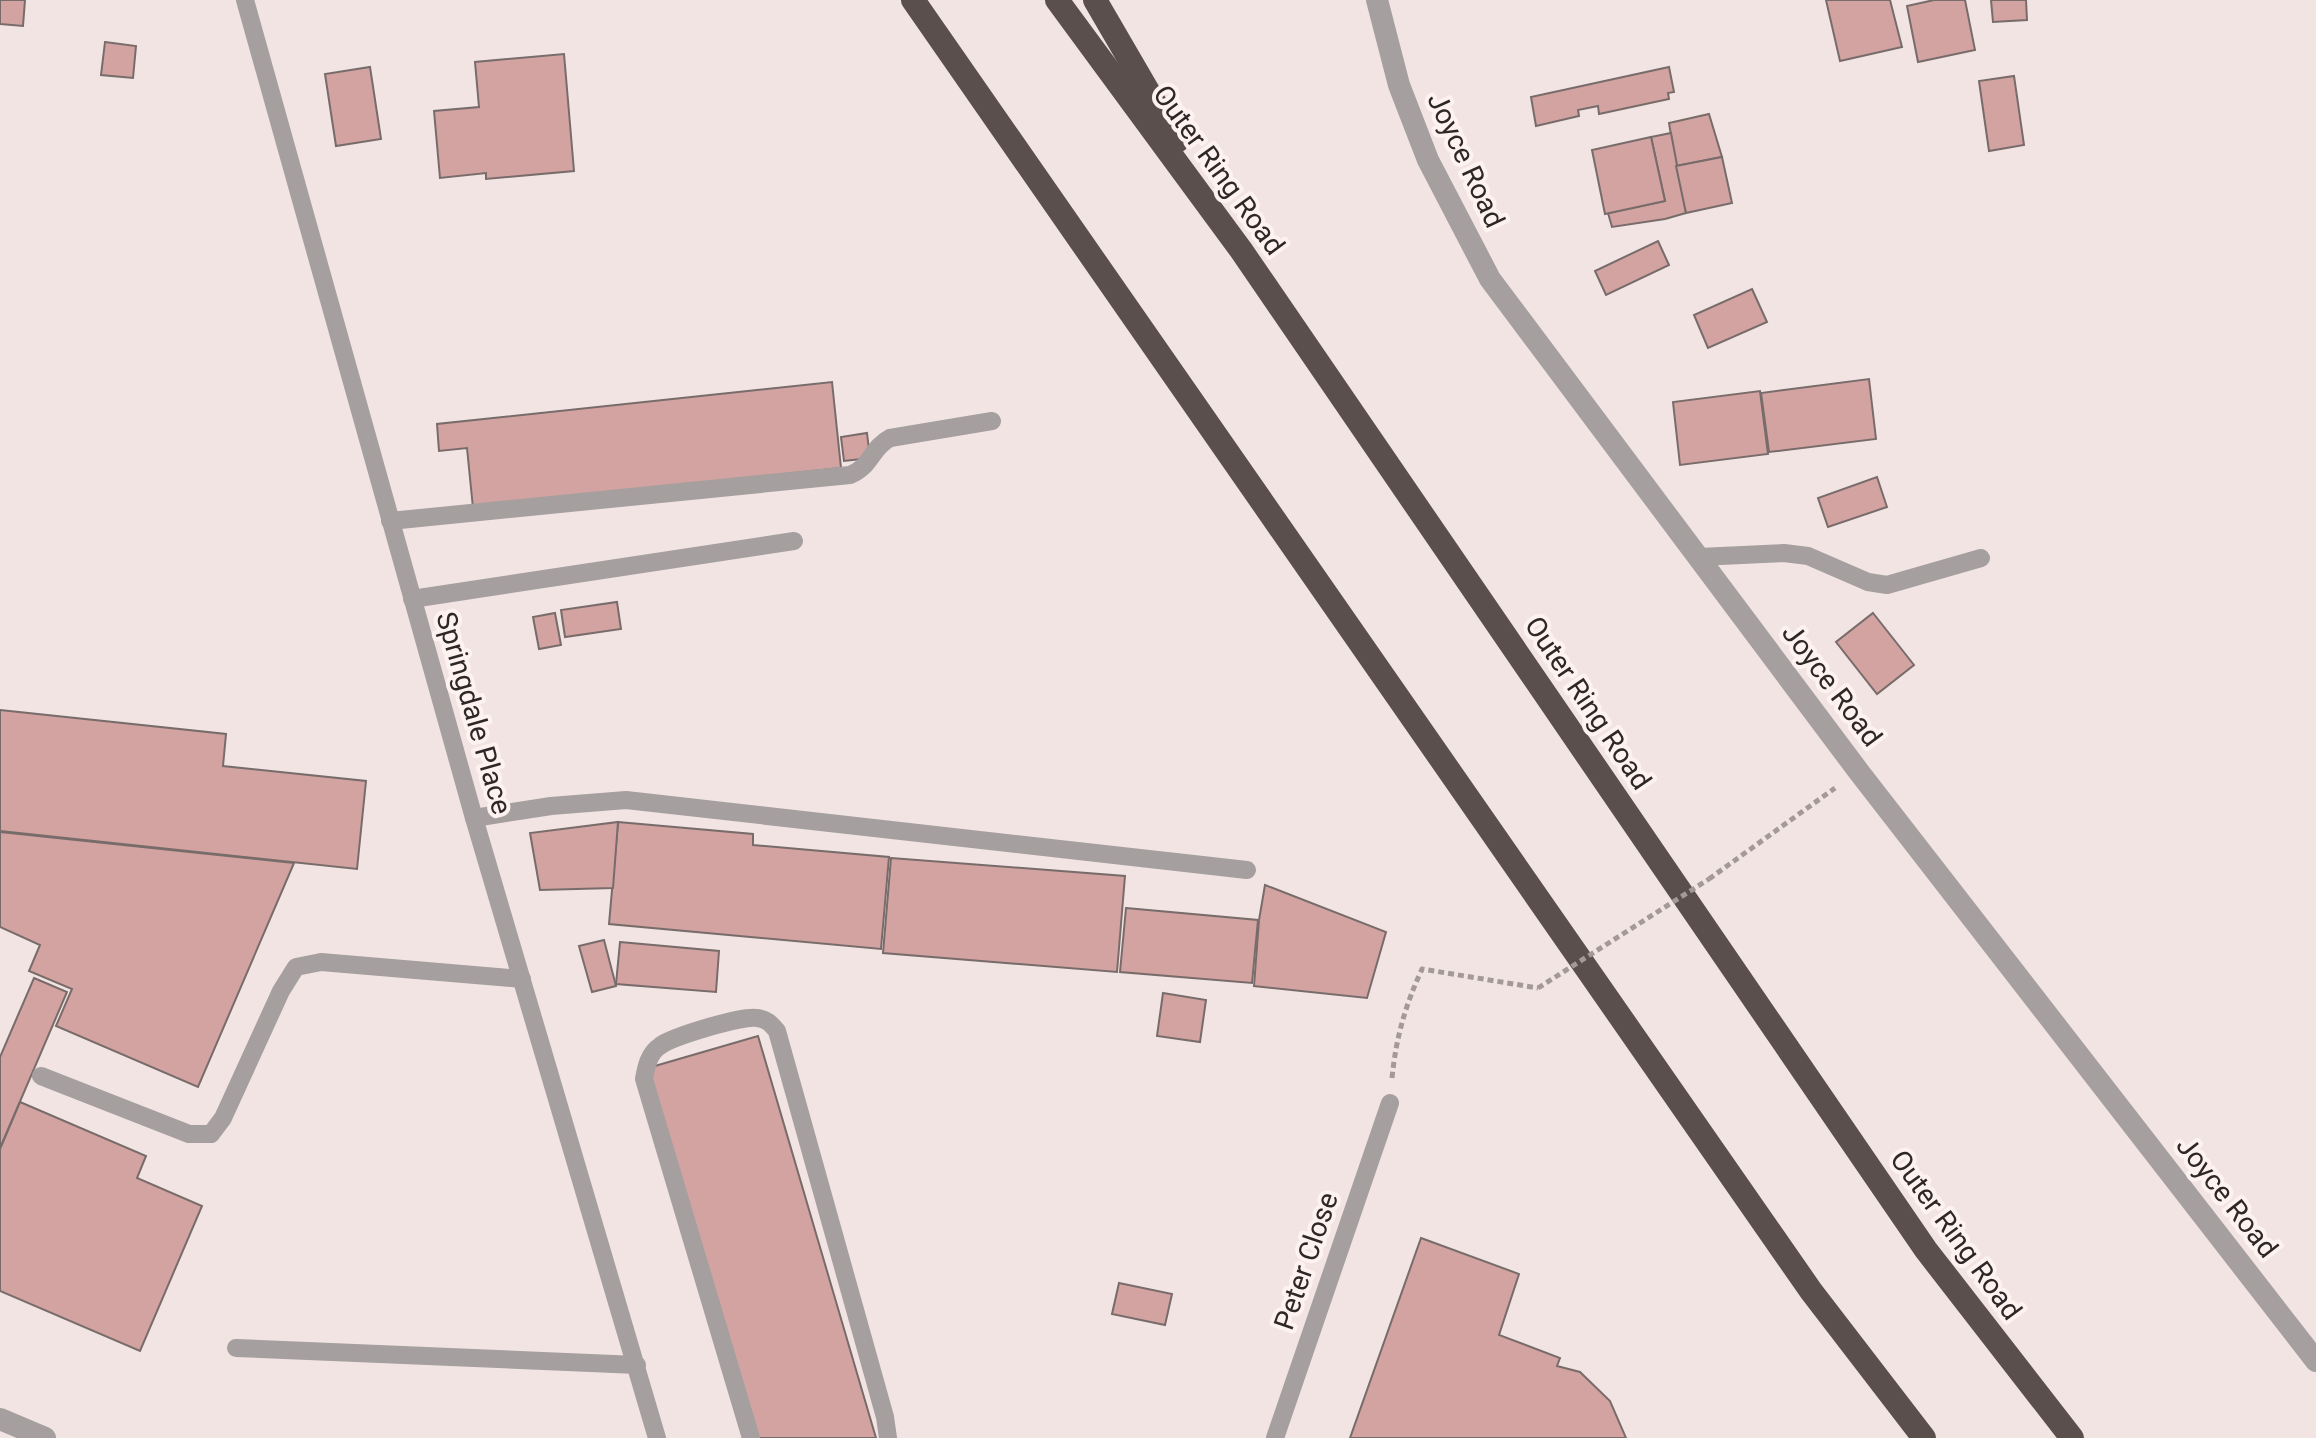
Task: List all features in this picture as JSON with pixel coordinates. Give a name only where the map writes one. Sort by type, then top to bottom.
[{"type":"highway","points":[[913,0],[1811,1291],[1924,1438]]},
{"type":"highway","name":"Outer Ring Road","points":[[1057,0],[1241,250],[1926,1250],[2072,1438]]},
{"type":"highway","points":[[1095,0],[1241,250]]},
{"type":"street","name":"Joyce Road","points":[[1377,0],[1399,85],[1428,160],[1490,279],[1859,772],[2316,1361]]},
{"type":"street","points":[[0,1419],[45,1438]]},
{"type":"lane","name":"Springdale Place","points":[[245,0],[474,818],[657,1438]]},
{"type":"lane","points":[[390,521],[850,475],[862,470],[880,443],[890,438],[992,421]]},
{"type":"lane","points":[[412,599],[794,541]]},
{"type":"lane","points":[[1699,557],[1784,553],[1808,556],[1868,582],[1887,585],[1981,558]]},
{"type":"lane","points":[[474,818],[551,806],[626,800],[1247,870]]},
{"type":"lane","points":[[41,1076],[189,1134],[211,1134],[223,1118],[281,991],[296,967],[321,962],[522,979]]},
{"type":"lane","points":[[751,1438],[644,1079],[646,1067],[660,1045],[735,1019],[754,1017],[768,1021],[777,1031],[885,1417],[888,1438]]},
{"type":"lane","name":"Peter Close","points":[[1275,1438],[1390,1103]]},
{"type":"lane","points":[[236,1348],[637,1365]]},
{"type":"path","points":[[1390,1103],[1396,1041],[1406,1005],[1422,969],[1538,988],[1709,879],[1859,772]]},
{"type":"building","points":[[0,0],[25,0],[23,26],[0,24]]},
{"type":"building","points":[[1826,0],[1890,0],[1902,47],[1840,61]]},
{"type":"building","points":[[1934,0],[1965,0],[1975,50],[1918,62],[1907,6]]},
{"type":"building","points":[[1991,0],[2026,0],[2027,20],[1993,22]]},
{"type":"building","points":[[105,42],[136,46],[133,78],[101,75]]},
{"type":"building","points":[[564,54],[574,171],[486,179],[486,173],[440,178],[434,111],[479,107],[475,62]]},
{"type":"building","points":[[370,67],[381,139],[336,146],[325,74]]},
{"type":"building","points":[[1669,67],[1674,92],[1668,93],[1669,99],[1599,114],[1598,106],[1578,110],[1579,116],[1536,126],[1531,97]]},
{"type":"building","points":[[2014,76],[2024,145],[1989,151],[1979,81]]},
{"type":"building","points":[[1709,114],[1722,157],[1676,166],[1669,123]]},
{"type":"building","points":[[1671,133],[1686,213],[1612,227],[1608,213],[1665,201],[1651,137]]},
{"type":"building","points":[[1651,137],[1665,201],[1605,214],[1592,150]]},
{"type":"building","points":[[1722,157],[1732,203],[1686,213],[1676,166]]},
{"type":"building","points":[[1658,241],[1669,265],[1606,295],[1595,271]]},
{"type":"building","points":[[1752,289],[1767,322],[1708,348],[1694,315]]},
{"type":"building","points":[[1869,379],[1876,439],[1769,452],[1761,393]]},
{"type":"building","points":[[832,382],[841,468],[473,508],[467,448],[439,451],[437,424]]},
{"type":"building","points":[[1760,391],[1768,454],[1680,465],[1673,402]]},
{"type":"building","points":[[867,433],[870,458],[844,461],[841,437]]},
{"type":"building","points":[[1877,477],[1887,507],[1828,527],[1818,498]]},
{"type":"building","points":[[617,602],[621,629],[565,637],[561,610]]},
{"type":"building","points":[[555,613],[561,645],[539,649],[533,617]]},
{"type":"building","points":[[1873,613],[1914,665],[1877,694],[1836,642]]},
{"type":"building","points":[[0,710],[226,734],[223,766],[366,781],[357,869],[0,831]]},
{"type":"building","points":[[618,822],[753,834],[753,845],[889,857],[881,949],[609,924]]},
{"type":"building","points":[[618,822],[613,888],[540,890],[530,833]]},
{"type":"building","points":[[0,832],[294,863],[198,1087],[56,1026],[72,989],[29,971],[40,945],[0,927]]},
{"type":"building","points":[[891,858],[1125,876],[1117,972],[883,953]]},
{"type":"building","points":[[1265,885],[1386,932],[1367,998],[1254,986]]},
{"type":"building","points":[[1126,908],[1258,920],[1252,983],[1120,972]]},
{"type":"building","points":[[604,940],[616,986],[592,992],[579,946]]},
{"type":"building","points":[[620,942],[719,951],[716,992],[616,984]]},
{"type":"building","points":[[34,978],[67,992],[0,1148],[0,1057]]},
{"type":"building","points":[[1163,993],[1206,1000],[1200,1042],[1157,1036]]},
{"type":"building","points":[[758,1036],[876,1438],[757,1438],[648,1068]]},
{"type":"building","points":[[20,1102],[146,1156],[137,1178],[202,1206],[140,1351],[0,1291],[0,1149]]},
{"type":"building","points":[[1421,1238],[1519,1274],[1499,1335],[1560,1358],[1557,1366],[1580,1372],[1610,1401],[1626,1438],[1350,1438]]},
{"type":"building","points":[[1119,1283],[1172,1294],[1165,1325],[1112,1314]]}]
